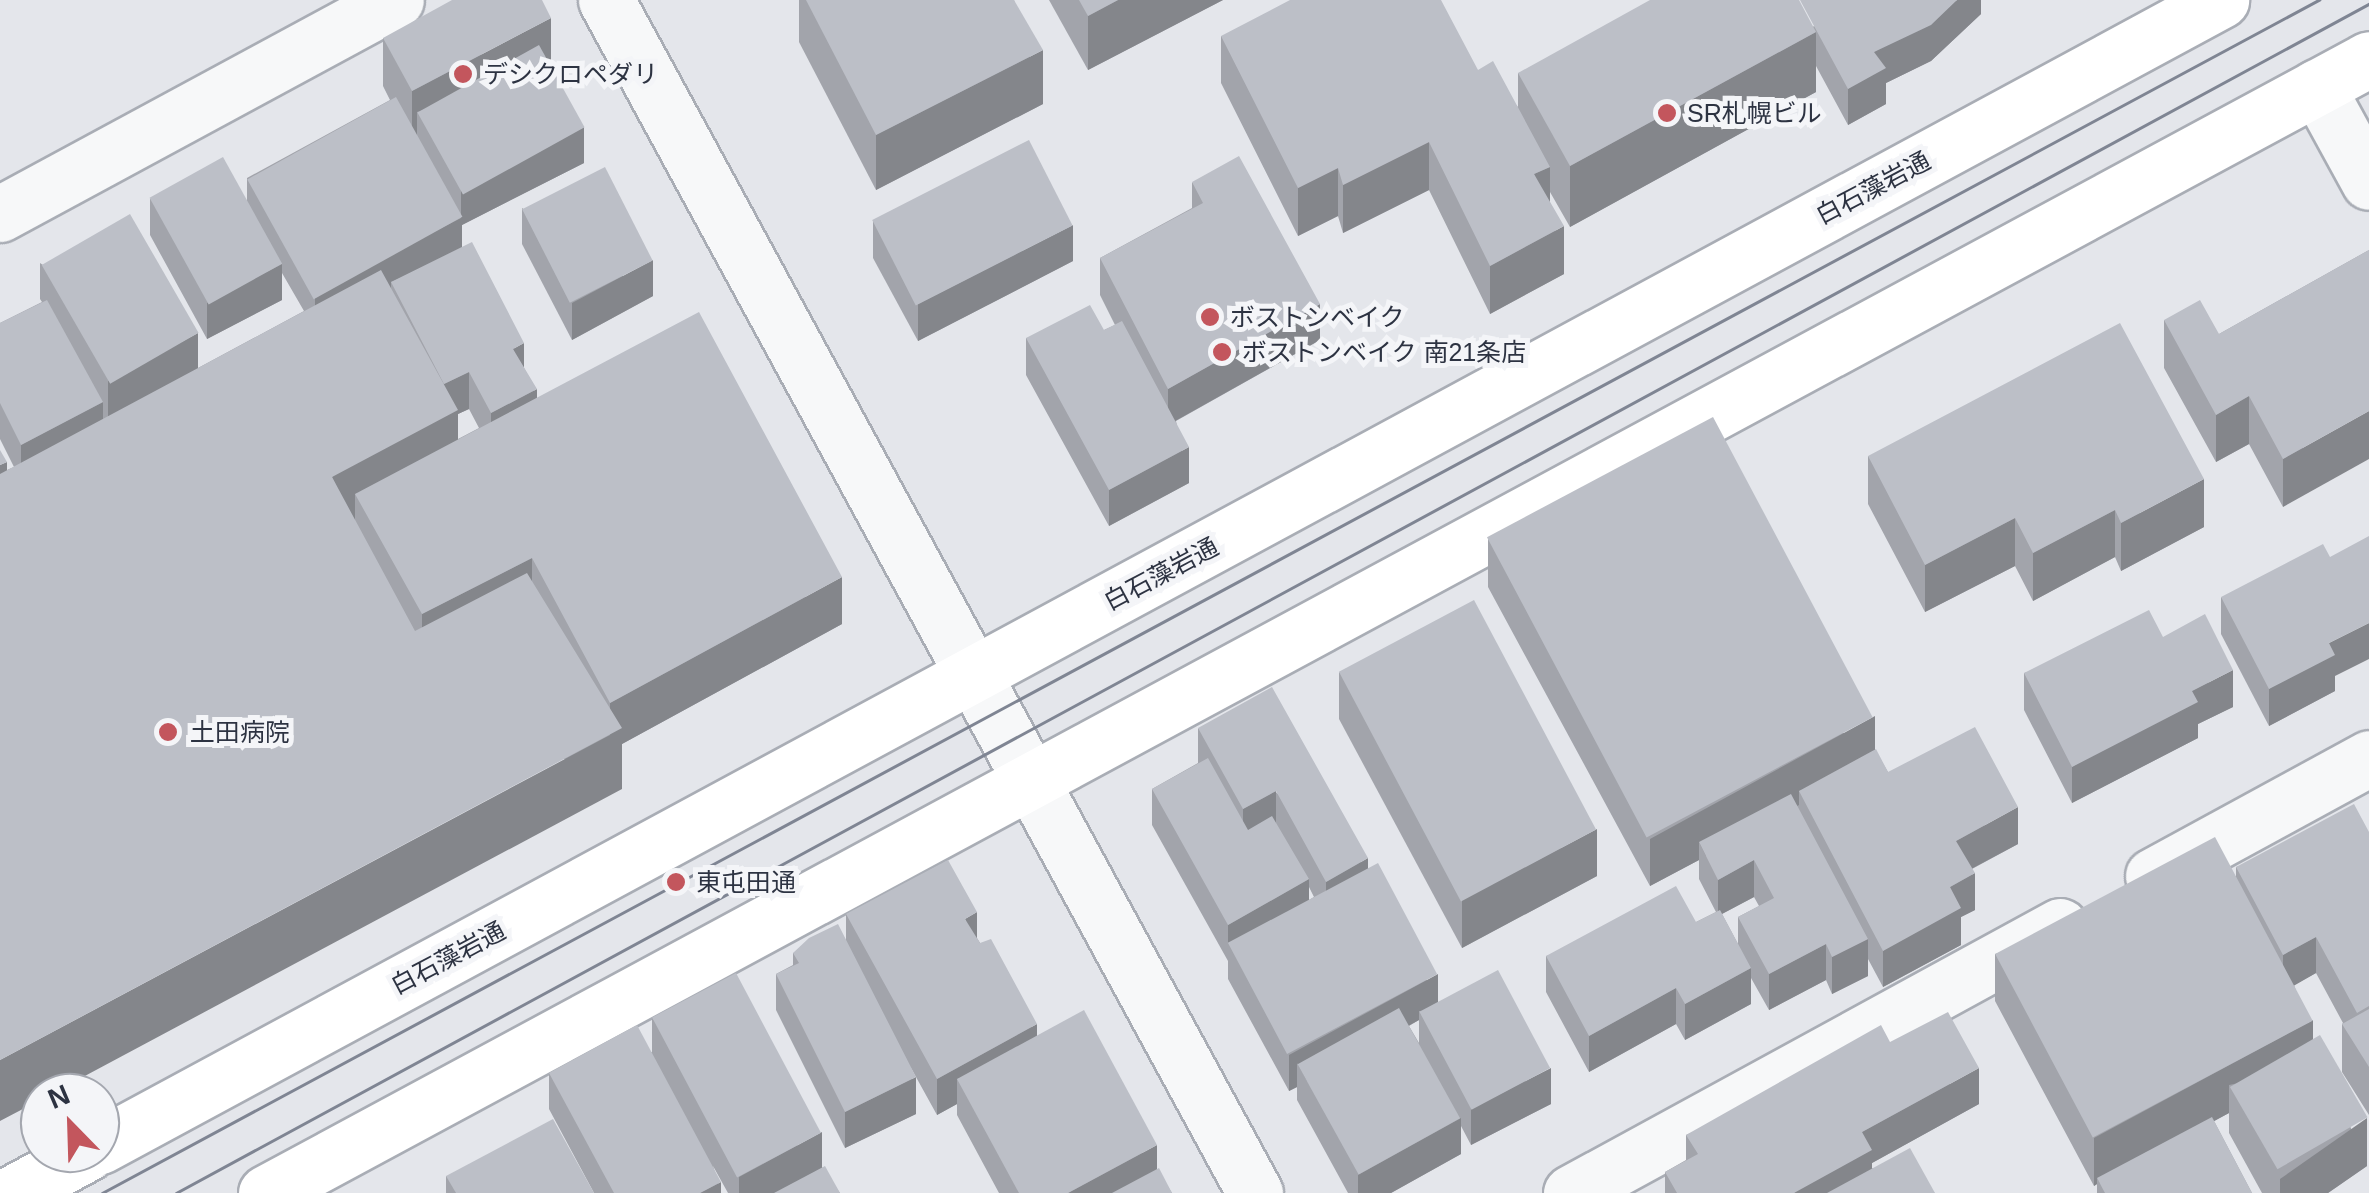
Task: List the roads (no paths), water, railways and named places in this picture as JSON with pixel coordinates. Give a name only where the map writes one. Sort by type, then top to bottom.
[{"type":"main road","name":"白石藻岩通","points":[[120,1135],[2221,0]]},
{"type":"main road","points":[[266,1193],[2369,58]]},
{"type":"main road","points":[[13,1193],[50,1173]]},
{"type":"street","points":[[0,214],[396,0]]},
{"type":"street","points":[[606,0],[1254,1193]]},
{"type":"street","points":[[2318,87],[2369,182]]},
{"type":"street","points":[[1571,1193],[2369,758]]},
{"type":"tram line","points":[[102,1193],[2319,0]]},
{"type":"tram line","points":[[176,1193],[2369,4]]},
{"type":"place","name":"デシクロペダリ","points":[[463,74]]},
{"type":"place","name":"SR札幌ビル","points":[[1667,113]]},
{"type":"place","name":"ボストンベイク","points":[[1210,317]]},
{"type":"place","name":"ボストンベイク 南21条店","points":[[1222,352]]},
{"type":"place","name":"土田病院","points":[[168,732]]},
{"type":"place","name":"東屯田通","points":[[676,882]]}]
